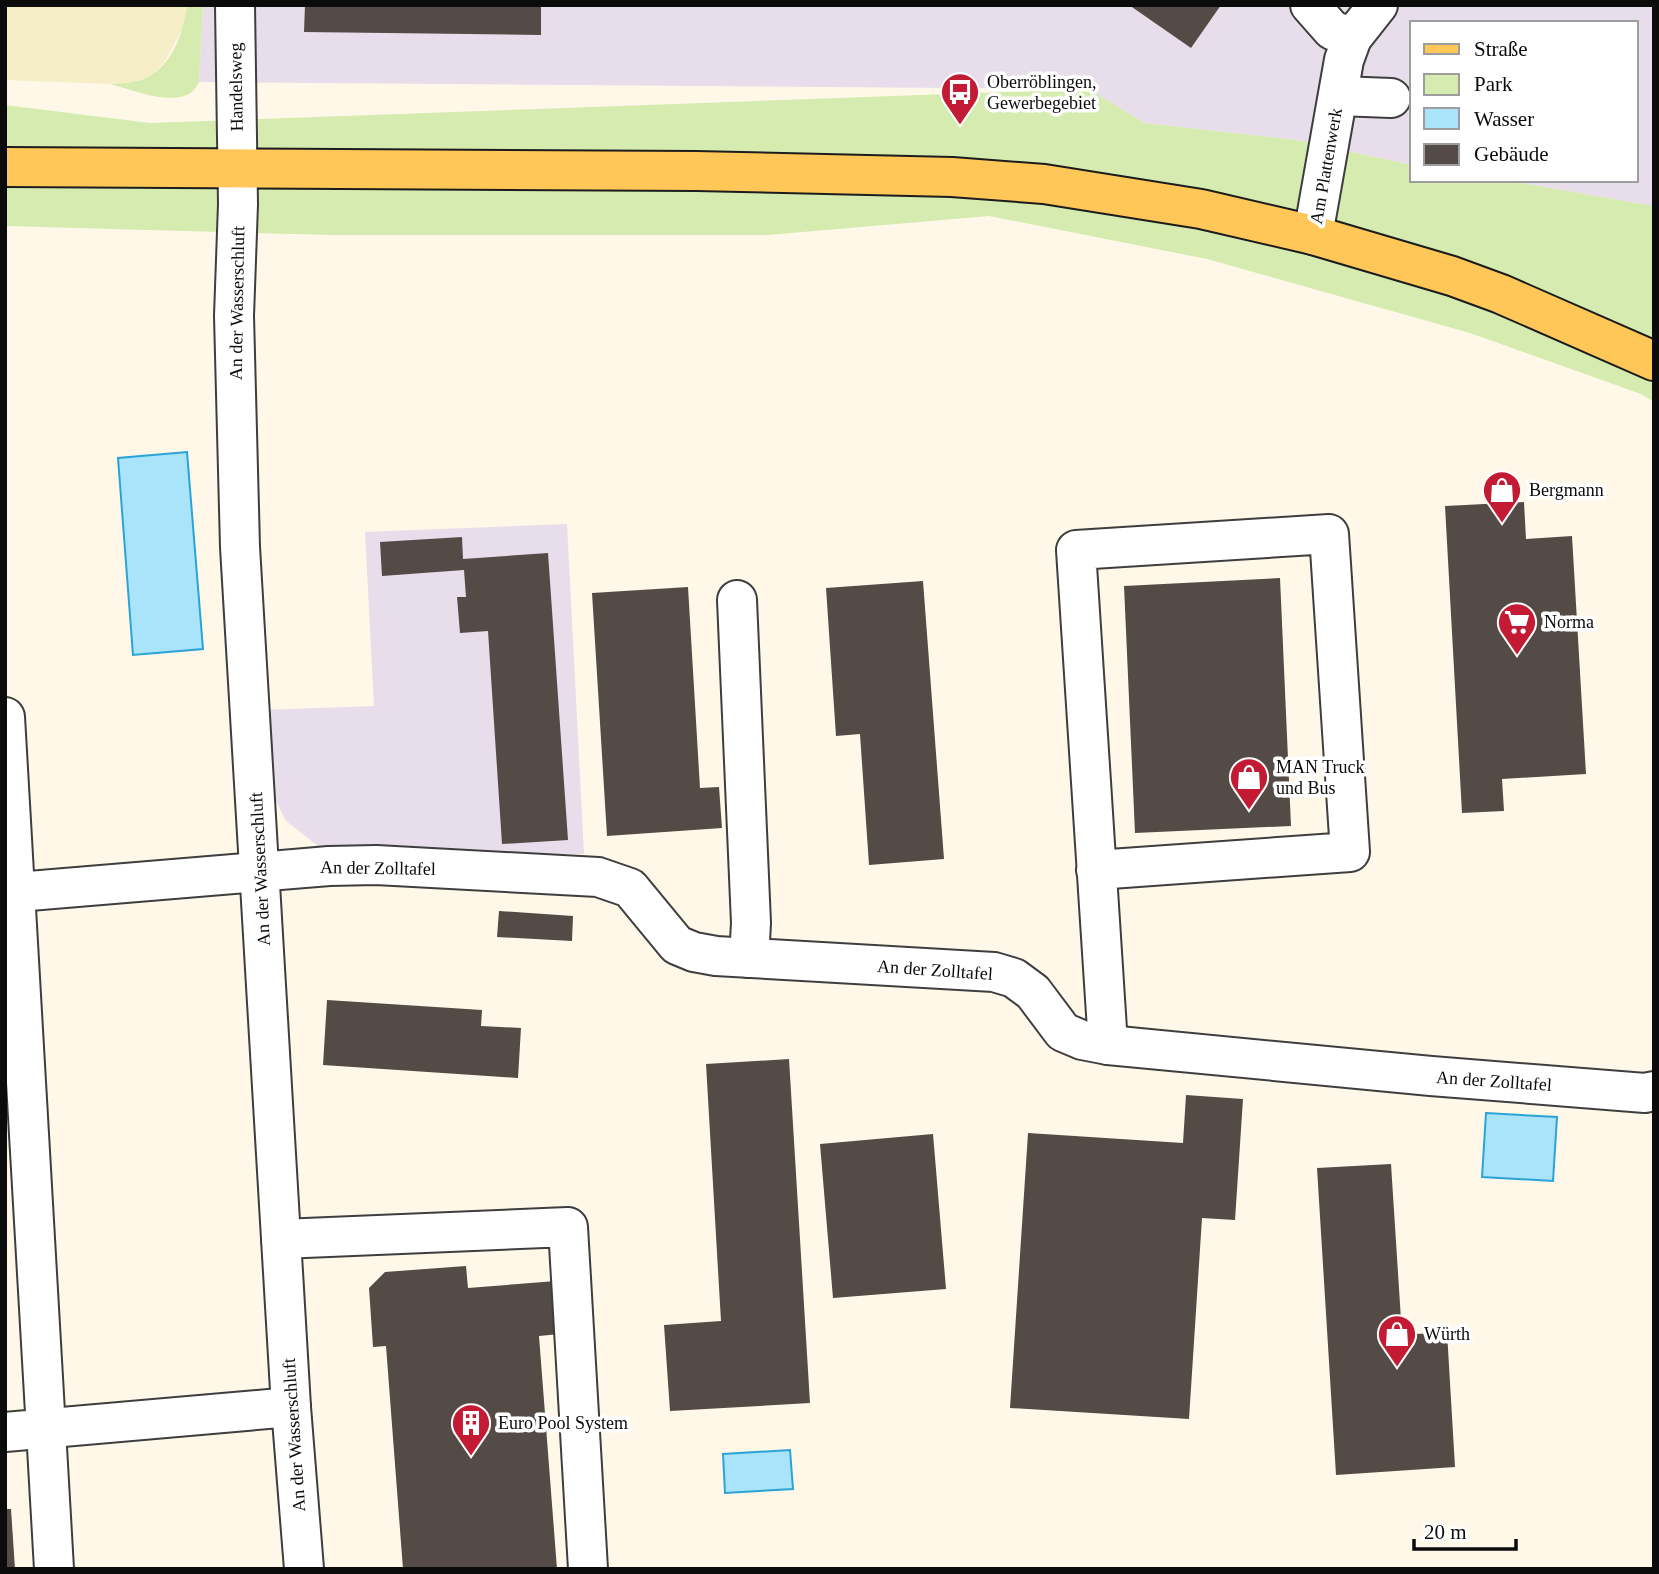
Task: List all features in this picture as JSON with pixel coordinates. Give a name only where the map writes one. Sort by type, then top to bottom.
[{"type":"main road","points":[[5,167],[703,171],[952,177],[1044,184],[1213,211],[1313,235],[1501,293],[1654,361]]},
{"type":"street","name":"Handelsweg","points":[[235,5],[238,169]]},
{"type":"street","points":[[1310,5],[1332,30],[1352,38]]},
{"type":"street","name":"Am Plattenwerk","points":[[1313,235],[1344,60],[1352,38],[1378,5]]},
{"type":"street","name":"Am Plattenwerk","points":[[1339,96],[1391,99]]},
{"type":"street","name":"An der Wasserschluft","points":[[238,169],[234,307],[237,479],[291,1407],[304,1569]]},
{"type":"street","points":[[1096,870],[1350,852],[1329,534],[1076,550],[1096,870],[1108,1045]]},
{"type":"street","points":[[737,600],[751,923],[749,958]]},
{"type":"street","points":[[5,718],[10,892],[54,1569]]},
{"type":"street","name":"An der Zolltafel","points":[[10,892],[376,865],[598,877],[630,888],[677,945],[694,952],[716,956],[994,972],[1014,978],[1033,992],[1063,1032],[1082,1040],[1108,1045],[1431,1076],[1645,1093],[1654,1091]]},
{"type":"street","points":[[281,1239],[568,1227],[588,1569]]},
{"type":"street","points":[[5,1432],[291,1407]]},
{"type":"shaded area","points":[[5,5],[187,5],[184,26],[164,63],[150,77],[110,84],[5,80]]},
{"type":"shaded area","points":[[203,5],[1654,5],[1654,206],[1515,182],[1638,182],[1638,21],[1410,21],[1410,165],[1296,140],[1144,123],[1089,89],[199,82]]},
{"type":"shaded area","points":[[567,524],[584,854],[381,852],[318,846],[286,821],[269,787],[262,710],[374,706],[365,532]]},
{"type":"green space","points":[[187,5],[203,5],[199,82],[193,91],[172,98],[159,97],[110,84],[144,79],[164,64],[180,36]]},
{"type":"green space","points":[[1089,89],[1144,123],[1296,140],[1410,165],[1410,182],[1515,182],[1654,206],[1654,402],[1641,394],[1470,333],[1207,259],[989,216],[768,235],[330,235],[5,226],[5,105],[150,123]]},
{"type":"water","points":[[187,452],[203,649],[133,655],[118,458]]},
{"type":"water","points":[[1486,1113],[1557,1117],[1553,1181],[1482,1177]]},
{"type":"water","points":[[790,1450],[793,1489],[725,1493],[723,1454]]},
{"type":"building","points":[[305,5],[541,5],[541,35],[304,32]]},
{"type":"building","points":[[1129,5],[1221,5],[1191,48]]},
{"type":"building","name":"Norma","points":[[1524,502],[1526,539],[1572,536],[1586,774],[1502,779],[1504,811],[1462,813],[1445,506]]},
{"type":"building","points":[[462,537],[463,559],[548,553],[568,840],[502,844],[488,631],[460,633],[457,597],[466,597],[464,570],[382,576],[380,542]]},
{"type":"building","points":[[1280,578],[1291,826],[1135,833],[1124,586]]},
{"type":"building","points":[[923,581],[944,859],[869,865],[860,734],[836,736],[826,588]]},
{"type":"building","points":[[688,587],[700,788],[719,787],[722,828],[607,836],[592,593]]},
{"type":"building","points":[[499,911],[573,916],[572,941],[497,937]]},
{"type":"building","points":[[327,1000],[482,1010],[481,1026],[521,1028],[518,1078],[323,1065]]},
{"type":"building","points":[[789,1059],[810,1403],[670,1411],[664,1325],[721,1321],[706,1064]]},
{"type":"building","points":[[1186,1095],[1243,1099],[1235,1220],[1202,1218],[1189,1419],[1010,1408],[1028,1133],[1183,1143]]},
{"type":"building","points":[[933,1134],[946,1289],[833,1298],[820,1144]]},
{"type":"building","points":[[1391,1164],[1402,1335],[1447,1332],[1455,1467],[1336,1475],[1317,1168]]},
{"type":"building","name":"Euro Pool System","points":[[466,1266],[468,1288],[556,1281],[560,1334],[539,1336],[557,1569],[403,1569],[386,1346],[373,1347],[369,1288],[385,1272]]},
{"type":"building","points":[[5,1509],[11,1509],[15,1569],[5,1569]]},
{"type":"place","name":"Oberröblingen, Gewerbegebiet","points":[[960,126]]},
{"type":"place","name":"Bergmann","points":[[1502,524]]},
{"type":"place","name":"Norma","points":[[1517,656]]},
{"type":"place","name":"MAN Truck und Bus","points":[[1249,811]]},
{"type":"place","name":"Würth","points":[[1397,1368]]},
{"type":"place","name":"Euro Pool System","points":[[471,1457]]}]
